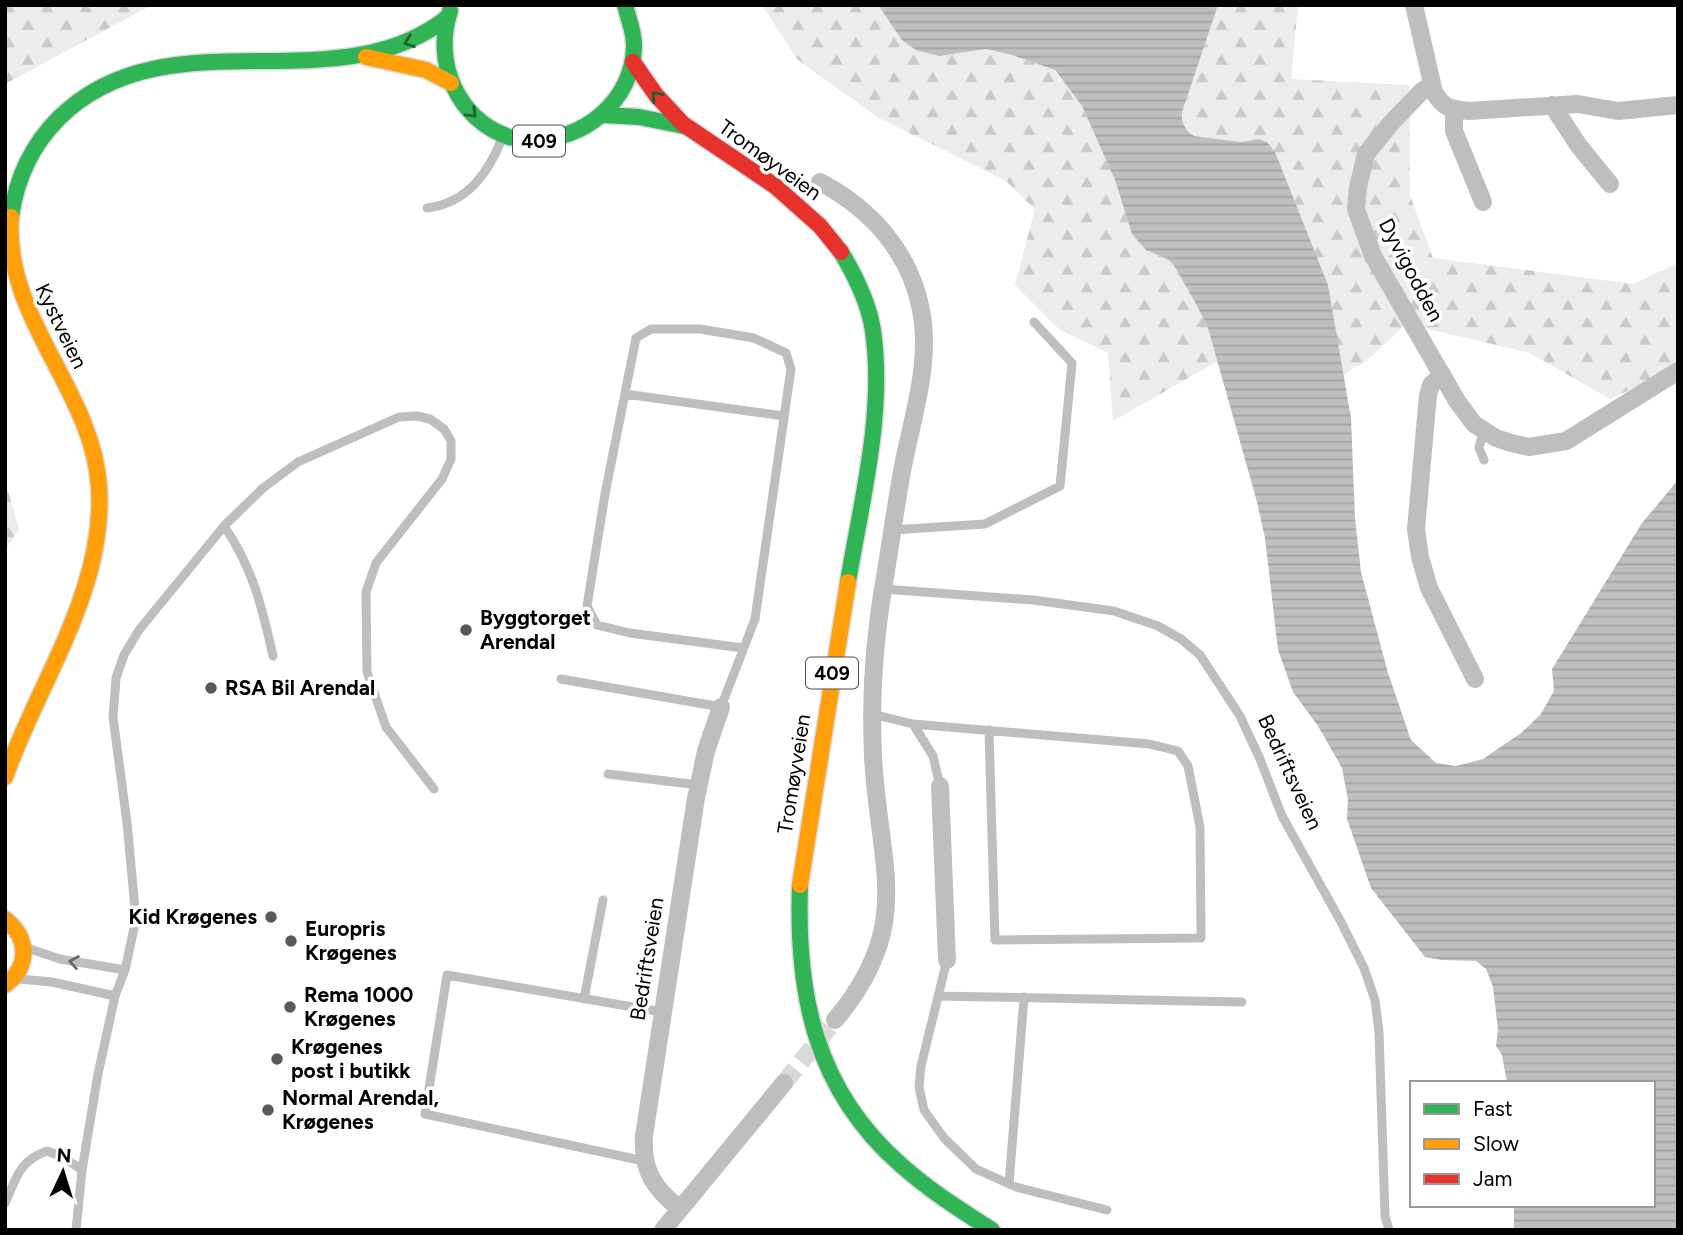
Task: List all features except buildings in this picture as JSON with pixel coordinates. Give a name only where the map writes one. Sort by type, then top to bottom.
[{"type":"main road","name":"409","points":[[450,11],[444,50],[451,83],[472,114],[504,135],[550,141],[579,132],[604,115],[620,96],[633,62],[634,35],[625,5]]},
{"type":"main road","points":[[631,22],[637,5]]},
{"type":"main road","name":"Kystveien","points":[[363,57],[426,35],[450,11]]},
{"type":"main road","name":"Kystveien","points":[[5,777],[34,702],[85,587],[94,558],[100,521],[99,484],[89,436],[29,312],[13,262],[11,223],[14,202],[18,184],[33,150],[55,120],[97,87],[129,74],[181,64],[363,57],[426,70],[451,83]]},
{"type":"main road","name":"Tromøyveien","points":[[633,62],[647,85],[684,125],[759,173],[810,214],[844,254],[859,280],[868,308],[876,360],[875,399],[869,452],[800,874],[796,934],[799,970],[805,1004],[822,1054],[842,1093],[866,1129],[902,1168],[927,1189],[992,1230]]},
{"type":"main road","name":"Tromøyveien","points":[[604,115],[639,117],[684,125]]},
{"type":"main road","points":[[5,904],[8,921],[18,930],[25,947],[23,964],[10,982],[5,999]]},
{"type":"street","points":[[1414,5],[1432,85],[1441,104],[1454,110],[1578,104],[1618,111],[1678,105]]},
{"type":"street","name":"Dyvigodden","points":[[1432,85],[1392,122],[1366,154],[1356,209],[1373,256],[1457,401],[1474,424],[1496,438],[1529,447],[1566,441],[1678,371]]},
{"type":"street","points":[[1552,105],[1579,146],[1610,184]]},
{"type":"street","points":[[1454,110],[1454,131],[1483,202]]},
{"type":"street","points":[[820,182],[860,207],[881,228],[906,265],[921,308],[924,350],[874,648],[872,714],[875,788],[886,866],[884,923],[872,964],[855,995],[835,1020]]},
{"type":"street","points":[[1442,374],[1431,384],[1427,395],[1416,529],[1420,557],[1429,588],[1475,679]]},
{"type":"street","name":"Bedriftsveien","points":[[680,1209],[666,1198],[647,1171],[643,1136],[699,785],[706,751],[721,707]]},
{"type":"street","points":[[940,786],[947,960]]},
{"type":"street","points":[[663,1230],[784,1083]]},
{"type":"lane","points":[[428,208],[447,204],[474,186],[494,160],[504,135]]},
{"type":"lane","points":[[892,530],[985,524],[1060,486],[1072,363],[1034,323]]},
{"type":"lane","points":[[561,679],[721,707],[755,619],[791,369],[786,353],[754,338],[700,329],[651,329],[636,338],[605,494],[587,606],[597,625],[630,633],[743,648]]},
{"type":"lane","points":[[625,394],[784,416]]},
{"type":"lane","points":[[76,1230],[82,1170],[98,1074],[115,996],[135,930],[136,899],[113,716],[116,678],[124,655],[139,630],[224,526],[263,488],[298,462],[399,417],[417,416],[430,419],[444,429],[451,442],[451,459],[442,479],[376,563],[366,592],[367,671],[386,727],[434,789]]},
{"type":"lane","points":[[1483,431],[1479,448],[1483,460]]},
{"type":"lane","points":[[224,526],[242,552],[253,579],[274,656]]},
{"type":"lane","name":"Bedriftsveien","points":[[883,589],[1033,600],[1114,611],[1158,626],[1181,639],[1200,655],[1240,716],[1282,816],[1342,922],[1364,968],[1375,1000],[1379,1032],[1385,1216],[1389,1230]]},
{"type":"lane","points":[[872,714],[913,724],[989,730],[1149,744],[1178,751],[1188,766],[1200,827],[1201,938],[995,940],[989,730]]},
{"type":"lane","points":[[913,724],[933,756],[940,786]]},
{"type":"lane","points":[[608,774],[699,785]]},
{"type":"lane","points":[[584,999],[603,900]]},
{"type":"lane","points":[[25,947],[60,959],[125,970]]},
{"type":"lane","points":[[947,960],[921,1066],[919,1087],[924,1110],[944,1138],[976,1170],[1009,1184],[1107,1209]]},
{"type":"lane","points":[[644,1161],[425,1114],[447,975],[662,1012]]},
{"type":"lane","points":[[10,982],[52,982],[115,996]]},
{"type":"lane","points":[[938,996],[1242,1002]]},
{"type":"lane","points":[[1009,1184],[1024,997]]},
{"type":"lane","points":[[5,1203],[18,1172],[33,1156],[47,1151],[63,1157],[82,1170]]},
{"type":"green space","points":[[5,5],[152,5],[5,84]]},
{"type":"green space","points":[[762,5],[878,5],[902,40],[939,56],[986,49],[1054,70],[1082,106],[1115,180],[1132,234],[1146,250],[1173,264],[1208,328],[1218,361],[1113,421],[1108,353],[1060,330],[1015,285],[1035,209],[1006,181],[877,117],[797,59]]},
{"type":"green space","points":[[1218,5],[1298,5],[1291,79],[1409,85],[1410,195],[1433,258],[1633,284],[1678,263],[1678,368],[1610,399],[1530,353],[1406,324],[1363,364],[1343,376],[1328,285],[1258,139],[1241,142],[1194,136],[1183,123],[1182,112]]},
{"type":"green space","points":[[5,480],[19,530],[5,550]]},
{"type":"shaded area","points":[[878,5],[1218,5],[1182,112],[1183,123],[1194,136],[1241,142],[1258,139],[1267,142],[1275,152],[1328,285],[1351,418],[1355,518],[1361,572],[1388,673],[1411,740],[1436,763],[1456,766],[1483,759],[1521,733],[1540,715],[1554,691],[1552,669],[1642,523],[1678,480],[1678,1230],[1514,1230],[1514,1207],[1655,1207],[1655,1081],[1507,1081],[1502,1055],[1496,1046],[1498,1030],[1493,987],[1486,969],[1476,961],[1425,957],[1371,888],[1347,819],[1348,800],[1342,768],[1318,726],[1293,692],[1278,650],[1265,538],[1208,328],[1173,264],[1146,250],[1132,234],[1115,180],[1082,106],[1055,70],[986,49],[939,56],[916,50],[902,40]]},
{"type":"tunnel","points":[[784,1083],[835,1020]]},
{"type":"traffic: fast","points":[[450,11],[446,30],[447,69],[463,103],[491,129],[522,139],[568,134],[586,126],[615,100],[625,84],[631,66],[634,42],[625,5]]},
{"type":"traffic: fast","points":[[11,217],[21,177],[33,151],[49,128],[102,87],[150,70],[200,63],[355,56],[404,43],[448,17]]},
{"type":"traffic: fast","points":[[604,115],[639,117],[684,126]]},
{"type":"traffic: fast","points":[[841,252],[865,300],[873,331],[876,362],[870,457],[848,582]]},
{"type":"traffic: fast","points":[[800,885],[802,964],[808,1002],[817,1038],[830,1072],[848,1105],[872,1136],[901,1165],[992,1230]]},
{"type":"traffic: slow","points":[[366,57],[426,70],[451,83]]},
{"type":"traffic: slow","points":[[5,777],[81,599],[92,563],[98,525],[99,487],[93,452],[82,418],[34,321],[21,288],[12,254],[11,217]]},
{"type":"traffic: slow","points":[[800,885],[848,582]]},
{"type":"traffic: slow","points":[[5,919],[19,935],[23,952],[19,969],[5,985]]},
{"type":"traffic: jam","points":[[633,62],[656,95],[683,124],[775,186],[820,226],[841,252]]},
{"type":"place","name":"Byggtorget Arendal","points":[[466,630]]},
{"type":"place","name":"RSA Bil Arendal","points":[[211,688]]},
{"type":"place","name":"Kid Krøgenes","points":[[271,917]]},
{"type":"place","name":"Europris Krøgenes","points":[[291,941]]},
{"type":"place","name":"Rema 1000 Krøgenes","points":[[290,1007]]},
{"type":"place","name":"Krøgenes post i butikk","points":[[277,1059]]},
{"type":"place","name":"Normal Arendal, Krøgenes","points":[[268,1110]]}]
